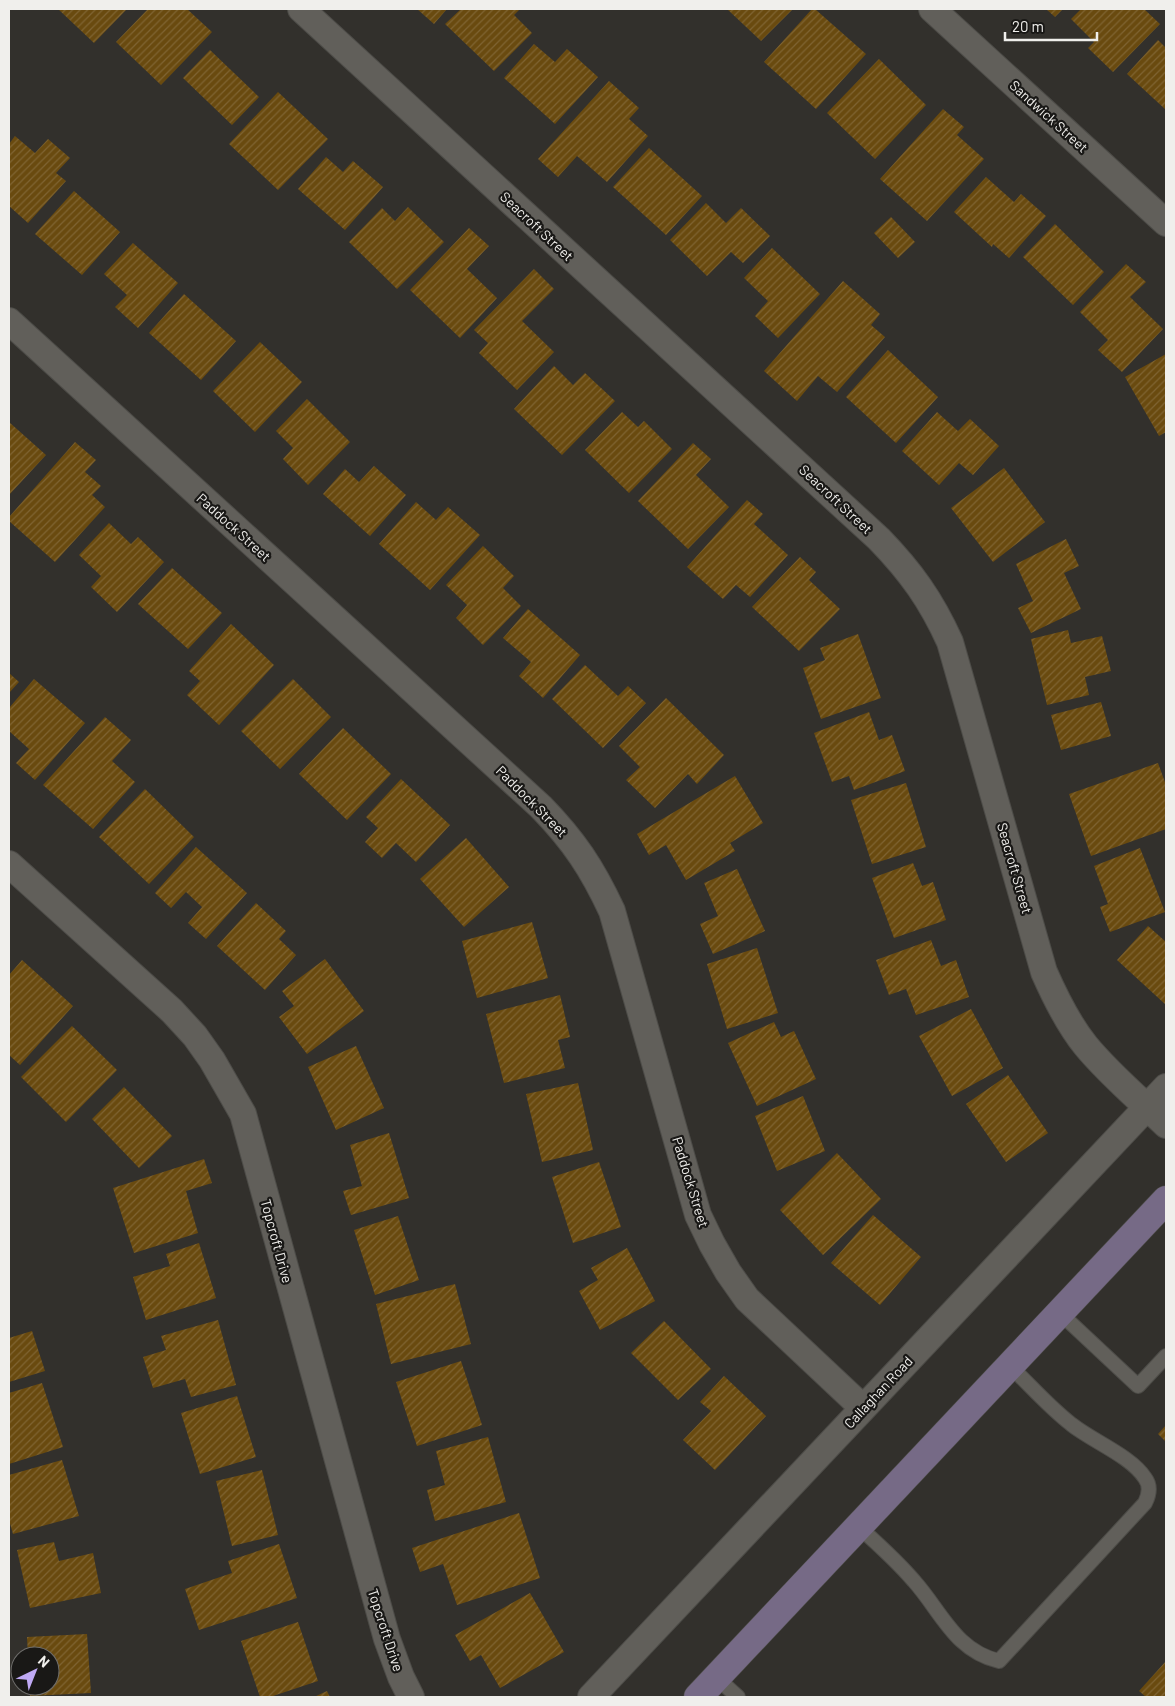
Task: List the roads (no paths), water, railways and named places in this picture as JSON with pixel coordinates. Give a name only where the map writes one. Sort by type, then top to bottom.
[{"type":"main road","points":[[708,1688],[1166,1200]]},
{"type":"street","name":"Seacroft Street","points":[[300,9],[901,561],[937,613],[950,642],[1044,972],[1055,997],[1084,1044],[1102,1065],[1166,1125]]},
{"type":"street","name":"Sandwick Street","points":[[932,9],[1166,223]]},
{"type":"street","name":"Paddock Street","points":[[9,321],[541,807],[563,830],[587,862],[599,882],[612,911],[698,1215],[712,1244],[728,1272],[747,1299],[863,1408]]},
{"type":"street","name":"Topcroft Drive","points":[[9,864],[178,1017],[195,1036],[212,1060],[242,1114],[387,1639],[401,1677],[412,1697]]},
{"type":"street","name":"Callaghan Road","points":[[590,1697],[1166,1087]]},
{"type":"lane","points":[[1060,1313],[1138,1386],[1166,1356]]},
{"type":"lane","points":[[859,1527],[892,1557],[916,1583],[949,1629],[969,1647],[988,1658],[999,1661],[1145,1503],[1149,1496],[1149,1486],[1145,1477],[1128,1461],[1072,1425],[1010,1366]]},
{"type":"lane","points":[[708,1688],[738,1697]]}]
